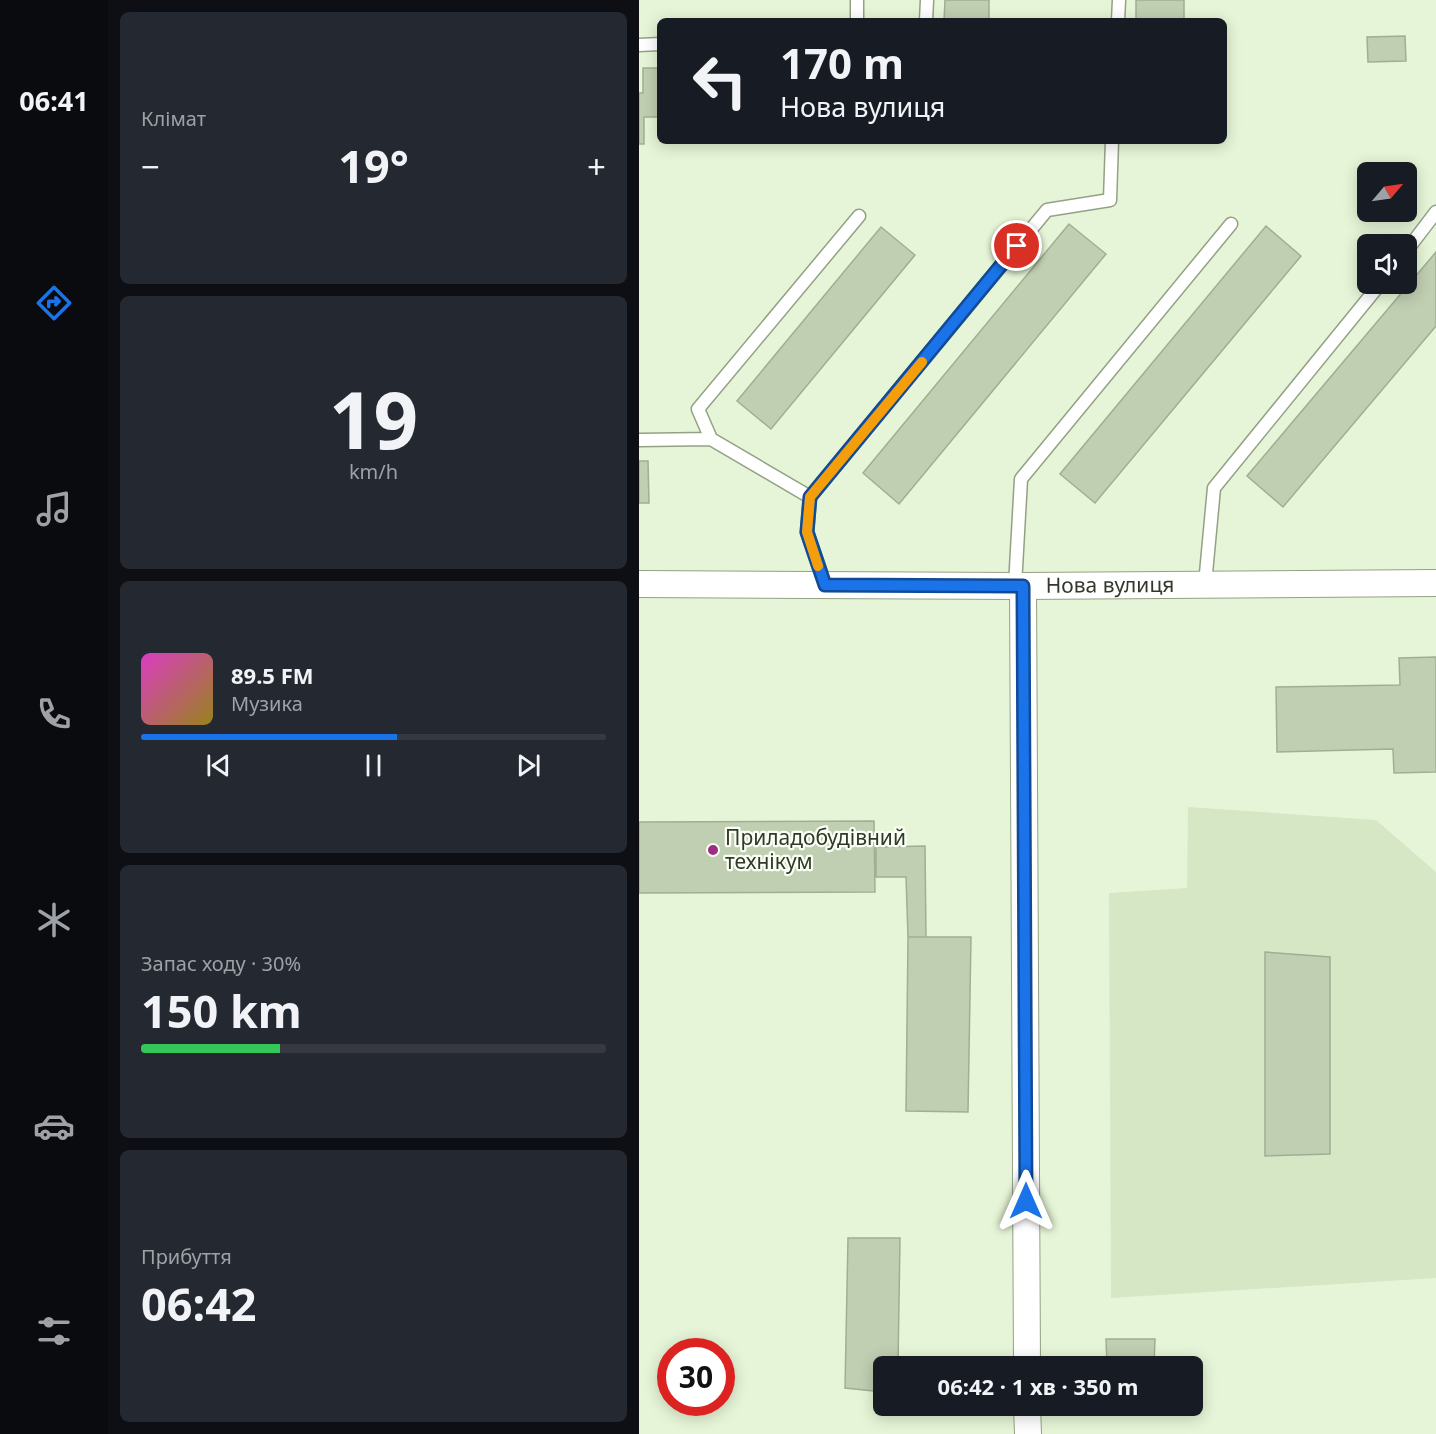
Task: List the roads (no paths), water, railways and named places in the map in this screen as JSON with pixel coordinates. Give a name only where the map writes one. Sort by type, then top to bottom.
[{"type":"street","name":"Нова вулиця","points":[[639,584],[1019,586],[1436,583]]},
{"type":"street","points":[[1019,586],[1027,1356]]},
{"type":"street","points":[[1027,1416],[1027,1434]]},
{"type":"lane","points":[[857,0],[857,18]]},
{"type":"lane","points":[[926,18],[927,0]]},
{"type":"lane","points":[[1117,18],[1119,0]]},
{"type":"lane","points":[[639,45],[657,44]]},
{"type":"lane","points":[[825,585],[807,532],[810,497],[1047,210],[1110,200],[1112,144]]},
{"type":"lane","points":[[1417,237],[1436,212]]},
{"type":"lane","points":[[711,439],[698,409],[859,216]]},
{"type":"lane","points":[[1019,586],[1021,479],[1231,224]]},
{"type":"lane","points":[[1205,584],[1214,488],[1372,294]]},
{"type":"lane","points":[[639,440],[711,439],[810,497]]},
{"type":"place","name":"Приладобудівний технікум","points":[[713,850]]}]
